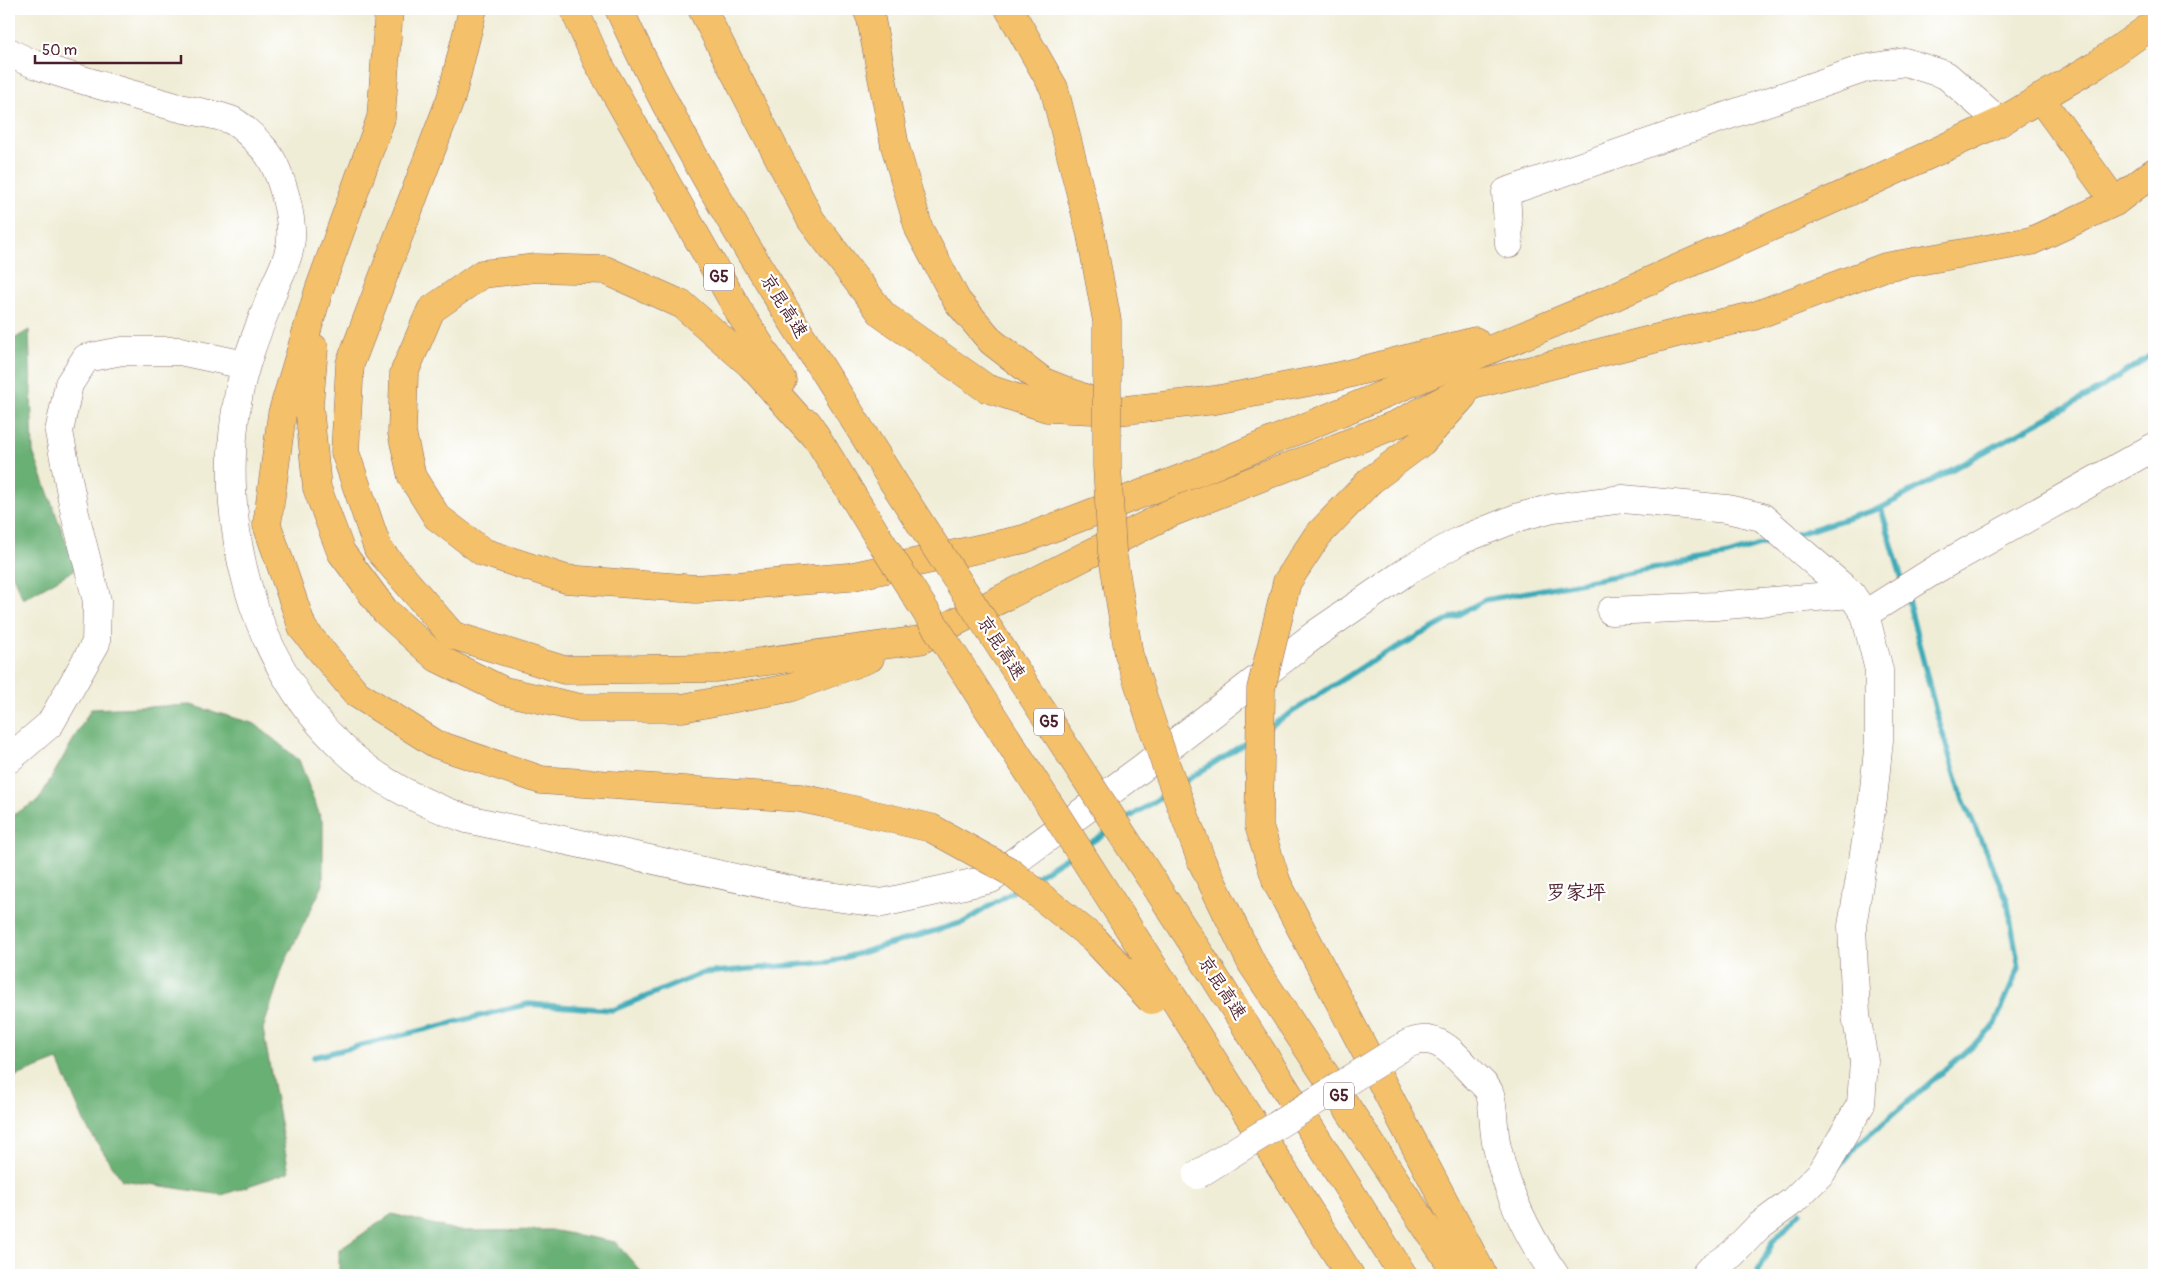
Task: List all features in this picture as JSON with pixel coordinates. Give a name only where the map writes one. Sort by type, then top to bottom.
[{"type":"highway","points":[[388,9],[381,118],[319,290],[282,414],[267,525],[303,629],[357,694],[436,744],[541,780],[800,798],[931,828],[1009,871],[1094,940],[1163,1001]]},
{"type":"highway","points":[[473,9],[451,98],[350,364],[345,452],[378,549],[452,635],[564,670],[716,668],[920,640]]},
{"type":"highway","name":"G5","points":[[574,9],[596,59],[741,315],[1163,1001],[1228,1085],[1350,1275]]},
{"type":"highway","name":"京昆高速","points":[[619,9],[650,78],[749,251],[892,480],[1207,965],[1403,1275]]},
{"type":"highway","points":[[702,9],[811,220],[883,315],[986,388],[1047,408],[1117,411],[1215,400],[1340,376],[1573,315]]},
{"type":"highway","points":[[867,9],[871,19],[895,146],[918,229],[957,301],[992,342],[1044,382],[1117,411]]},
{"type":"highway","name":"G5","points":[[1009,9],[1054,88],[1091,235],[1107,321],[1107,466],[1112,551],[1129,655],[1164,760],[1202,862],[1252,964],[1458,1275]]},
{"type":"highway","points":[[818,439],[751,365],[683,305],[605,270],[536,268],[482,274],[431,310],[404,373],[402,433],[412,478],[437,517],[483,552],[566,579],[696,589],[849,577],[1024,539],[1198,472],[1573,315],[1838,197],[2000,122],[2096,65],[2154,24]]},
{"type":"highway","points":[[2040,98],[2115,202]]},
{"type":"highway","points":[[319,290],[309,405],[317,488],[341,552],[385,611],[437,658],[504,691],[580,708],[682,708],[788,688],[920,640],[1168,514],[1397,424],[1473,385],[1685,330],[1754,316],[1885,267],[2031,241],[2115,202],[2154,172]]},
{"type":"highway","points":[[1473,385],[1422,442],[1370,481],[1317,536],[1288,582],[1261,689],[1259,826],[1277,883],[1482,1275]]},
{"type":"street","points":[[9,52],[33,65],[174,107],[233,121],[266,152],[287,198],[290,246],[245,365],[233,434],[232,470],[238,539],[245,572],[267,637],[291,686],[324,729],[358,761],[388,784],[414,798],[467,820],[804,893],[882,903],[991,879],[1141,769],[1317,633],[1410,569],[1451,545],[1486,529],[1553,508],[1623,499],[1728,509],[1762,518],[1822,568],[1858,604],[1879,670],[1880,730],[1873,799],[1852,926],[1856,1015],[1864,1061],[1861,1104],[1822,1172],[1793,1201],[1759,1226],[1732,1254],[1705,1275]]},
{"type":"street","points":[[1509,244],[1506,192],[1863,68],[1905,62],[1946,75],[2000,122]]},
{"type":"street","points":[[9,759],[50,724],[96,643],[97,601],[75,514],[59,432],[69,384],[86,358],[122,351],[180,351],[245,365]]},
{"type":"street","points":[[1610,611],[1716,606],[1858,604],[1888,600],[1938,568],[2154,447]]},
{"type":"street","points":[[1197,1175],[1399,1049],[1414,1041],[1431,1040],[1440,1043],[1456,1055],[1490,1093],[1497,1148],[1513,1201],[1526,1228],[1555,1275]]},
{"type":"green space","points":[[29,330],[33,452],[76,569],[23,599],[9,567],[9,342]]},
{"type":"green space","points":[[191,705],[255,724],[299,760],[323,824],[323,885],[284,964],[263,1029],[289,1172],[222,1195],[122,1180],[86,1126],[58,1060],[9,1079],[9,817],[38,801],[91,709]]},
{"type":"green space","points":[[392,1214],[459,1231],[550,1230],[615,1242],[644,1275],[339,1275],[339,1250]]},
{"type":"waterway","points":[[1794,535],[1881,508],[2096,391],[2154,353]]},
{"type":"waterway","points":[[1881,508],[1903,583]]},
{"type":"waterway","points":[[1269,727],[1365,665],[1485,600],[1728,555],[1776,540]]},
{"type":"waterway","points":[[1839,1167],[1858,1145],[1993,1028],[2019,968],[2007,900],[1962,797],[1936,712],[1907,596]]},
{"type":"waterway","points":[[1181,784],[1253,738]]},
{"type":"waterway","points":[[1122,822],[1169,792]]},
{"type":"waterway","points":[[1084,847],[1110,830]]},
{"type":"waterway","points":[[1031,880],[1072,854]]},
{"type":"waterway","points":[[314,1057],[528,1004],[613,1010],[703,973],[830,962],[964,922],[1019,888]]},
{"type":"waterway","points":[[1756,1275],[1774,1240],[1800,1212]]},
{"type":"district","name":"罗家坪","points":[[1576,892]]}]
